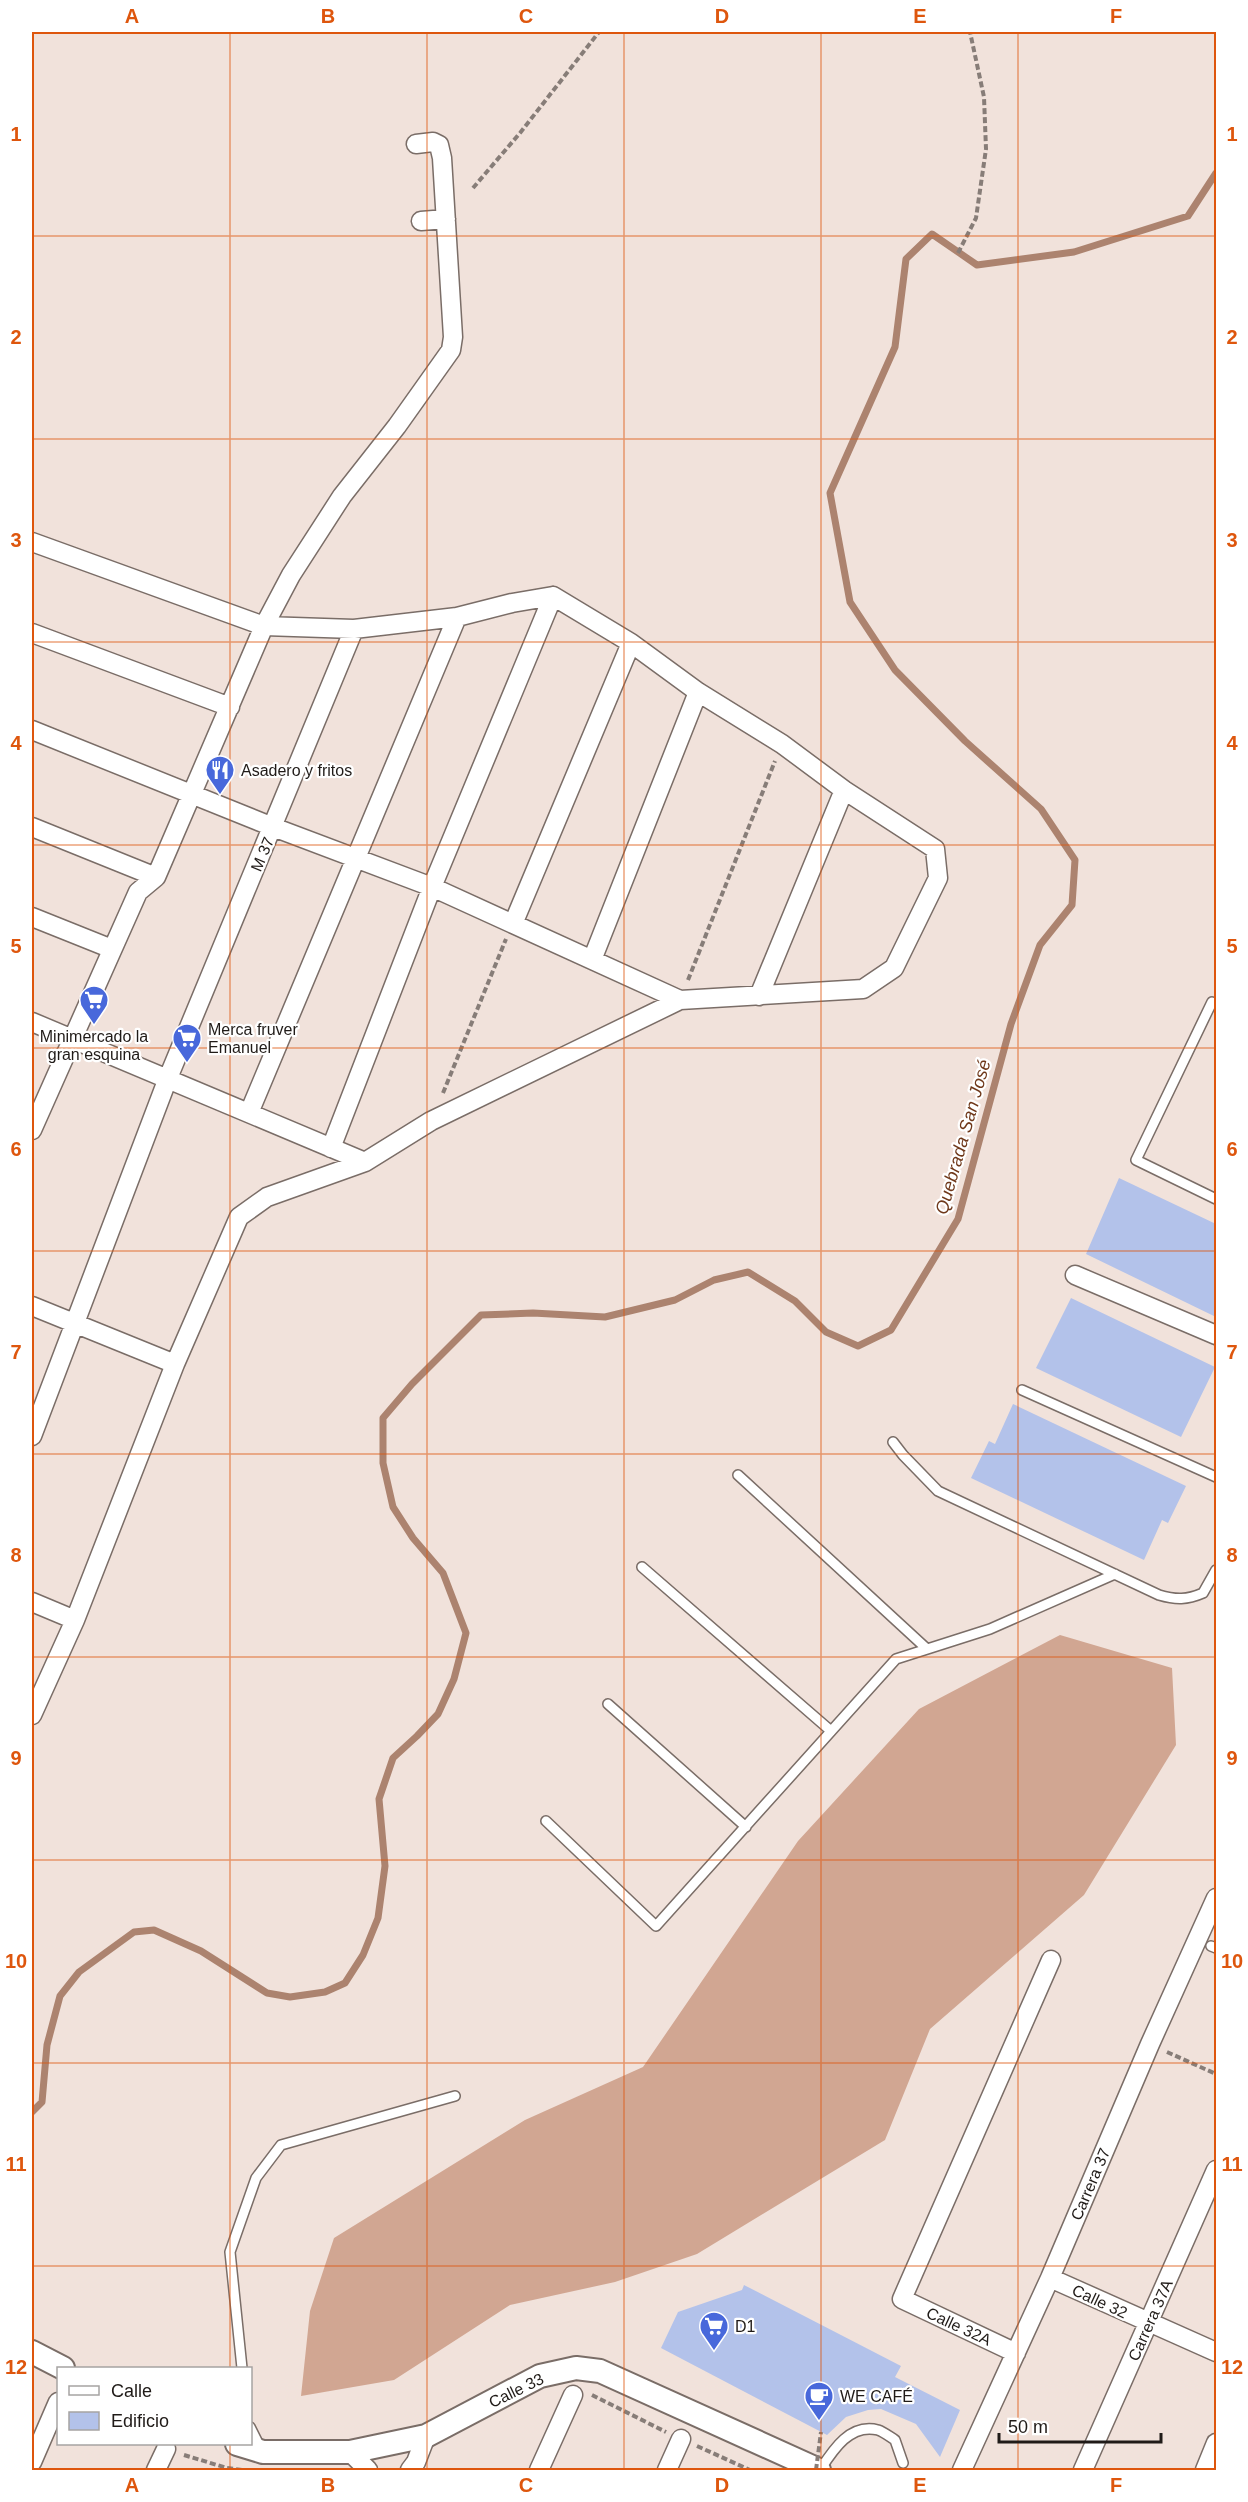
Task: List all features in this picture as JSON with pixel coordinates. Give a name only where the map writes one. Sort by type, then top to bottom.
[{"type":"street","points":[[33,1123],[73,1040],[138,892],[156,877],[264,626],[291,575],[342,496],[397,426],[451,350],[453,336],[442,158],[439,145],[433,142],[416,144]]},
{"type":"street","points":[[421,220],[446,219]]},
{"type":"street","points":[[32,542],[264,626],[354,629],[457,617],[512,603],[553,596],[630,643],[698,692],[782,744],[844,790],[935,849],[938,878],[894,968],[863,989],[680,1000],[431,1121],[364,1162],[267,1197],[239,1217],[174,1364],[75,1620],[32,1715]]},
{"type":"street","points":[[331,1148],[432,887],[553,596]]},
{"type":"street","points":[[249,1113],[457,617]]},
{"type":"street","name":"M 37","points":[[32,1436],[168,1078],[354,629]]},
{"type":"street","points":[[32,633],[230,706]]},
{"type":"street","points":[[513,924],[630,643]]},
{"type":"street","points":[[592,960],[698,692]]},
{"type":"street","points":[[32,730],[273,827],[432,887],[680,1000]]},
{"type":"street","points":[[759,996],[844,790]]},
{"type":"street","points":[[32,827],[156,877]]},
{"type":"street","points":[[32,917],[112,948]]},
{"type":"street","points":[[32,1022],[364,1162]]},
{"type":"street","points":[[1075,1275],[1216,1335]]},
{"type":"street","points":[[32,1306],[174,1364]]},
{"type":"street","points":[[32,1602],[75,1620]]},
{"type":"street","name":"Carrera 37","points":[[962,2470],[1050,2278],[1150,2044],[1216,1898]]},
{"type":"street","name":"Calle 32A","points":[[1016,2352],[902,2298],[1051,1960]]},
{"type":"street","name":"Carrera 37A","points":[[1083,2470],[1216,2170]]},
{"type":"street","name":"Calle 32","points":[[1050,2278],[1216,2352]]},
{"type":"street","points":[[32,2352],[61,2367]]},
{"type":"street","name":"Calle 33","points":[[240,2445],[263,2452],[351,2452],[426,2436],[540,2376],[576,2368],[600,2371],[811,2469]]},
{"type":"street","points":[[539,2470],[573,2395]]},
{"type":"street","points":[[32,2462],[57,2404]]},
{"type":"street","points":[[410,2470],[416,2462],[426,2436]]},
{"type":"street","points":[[667,2470],[681,2439]]},
{"type":"street","points":[[1204,2470],[1216,2444]]},
{"type":"street","points":[[156,2470],[166,2449]]},
{"type":"street","points":[[351,2452],[368,2470]]},
{"type":"lane","points":[[1212,1002],[1137,1160],[1216,1198]]},
{"type":"lane","points":[[1022,1390],[1216,1477]]},
{"type":"lane","points":[[893,1442],[938,1491],[1159,1595],[1176,1600],[1189,1599],[1203,1593],[1216,1570]]},
{"type":"lane","points":[[738,1475],[927,1649]]},
{"type":"lane","points":[[642,1567],[831,1731]]},
{"type":"lane","points":[[546,1821],[656,1926],[896,1659],[990,1629],[1115,1574]]},
{"type":"lane","points":[[608,1704],[746,1827]]},
{"type":"lane","points":[[242,2367],[230,2252],[255,2178],[281,2145],[455,2096]]},
{"type":"lane","points":[[811,2469],[854,2431],[878,2430],[895,2440],[903,2463]]},
{"type":"lane","points":[[252,2431],[263,2452]]},
{"type":"path","points":[[473,188],[599,32]]},
{"type":"path","points":[[958,253],[976,219],[986,149],[984,98],[970,32]]},
{"type":"path","points":[[680,1000],[782,744]]},
{"type":"path","points":[[431,1121],[513,924]]},
{"type":"path","points":[[1150,2044],[1216,2074]]},
{"type":"path","points":[[811,2469],[821,2432]]},
{"type":"path","points":[[166,2449],[227,2468],[244,2470]]},
{"type":"shaded area","points":[[1060,1635],[1172,1668],[1176,1745],[1084,1895],[930,2029],[885,2140],[697,2254],[615,2282],[510,2305],[394,2380],[301,2396],[310,2311],[334,2238],[525,2120],[643,2067],[798,1841],[919,1709]]},
{"type":"building","points":[[1119,1178],[1216,1224],[1216,1317],[1086,1254]]},
{"type":"building","points":[[1071,1298],[1215,1367],[1181,1437],[1036,1368]]},
{"type":"building","points":[[1013,1404],[1186,1486],[1168,1523],[1162,1520],[1144,1560],[971,1478],[989,1441],[995,1444]]},
{"type":"building","points":[[744,2285],[901,2366],[895,2377],[960,2410],[940,2457],[916,2424],[881,2409],[868,2410],[846,2417],[827,2435],[661,2348],[678,2312],[742,2290]]},
{"type":"waterway","name":"Quebrada San José","points":[[32,2112],[42,2102],[47,2045],[60,1996],[79,1972],[134,1932],[154,1930],[201,1951],[267,1993],[290,1997],[325,1992],[345,1983],[363,1955],[378,1918],[385,1866],[379,1799],[393,1758],[438,1714],[454,1679],[466,1633],[443,1573],[413,1538],[393,1507],[383,1463],[383,1418],[412,1384],[481,1315],[533,1313],[605,1317],[675,1300],[714,1280],[748,1272],[795,1301],[826,1332],[858,1346],[891,1330],[958,1219],[1011,1024],[1040,945],[1072,905],[1075,860],[1041,809],[965,741],[895,670],[850,602],[830,493],[895,347],[906,259],[932,234],[977,265],[1074,252],[1188,216],[1216,173]]},
{"type":"place","name":"Asadero y fritos","points":[[220,796]]},
{"type":"place","name":"Minimercado la gran esquina","points":[[94,1026]]},
{"type":"place","name":"Merca fruver Emanuel","points":[[187,1064]]},
{"type":"place","name":"D1","points":[[714,2352]]},
{"type":"place","name":"WE CAFÉ","points":[[819,2422]]}]
